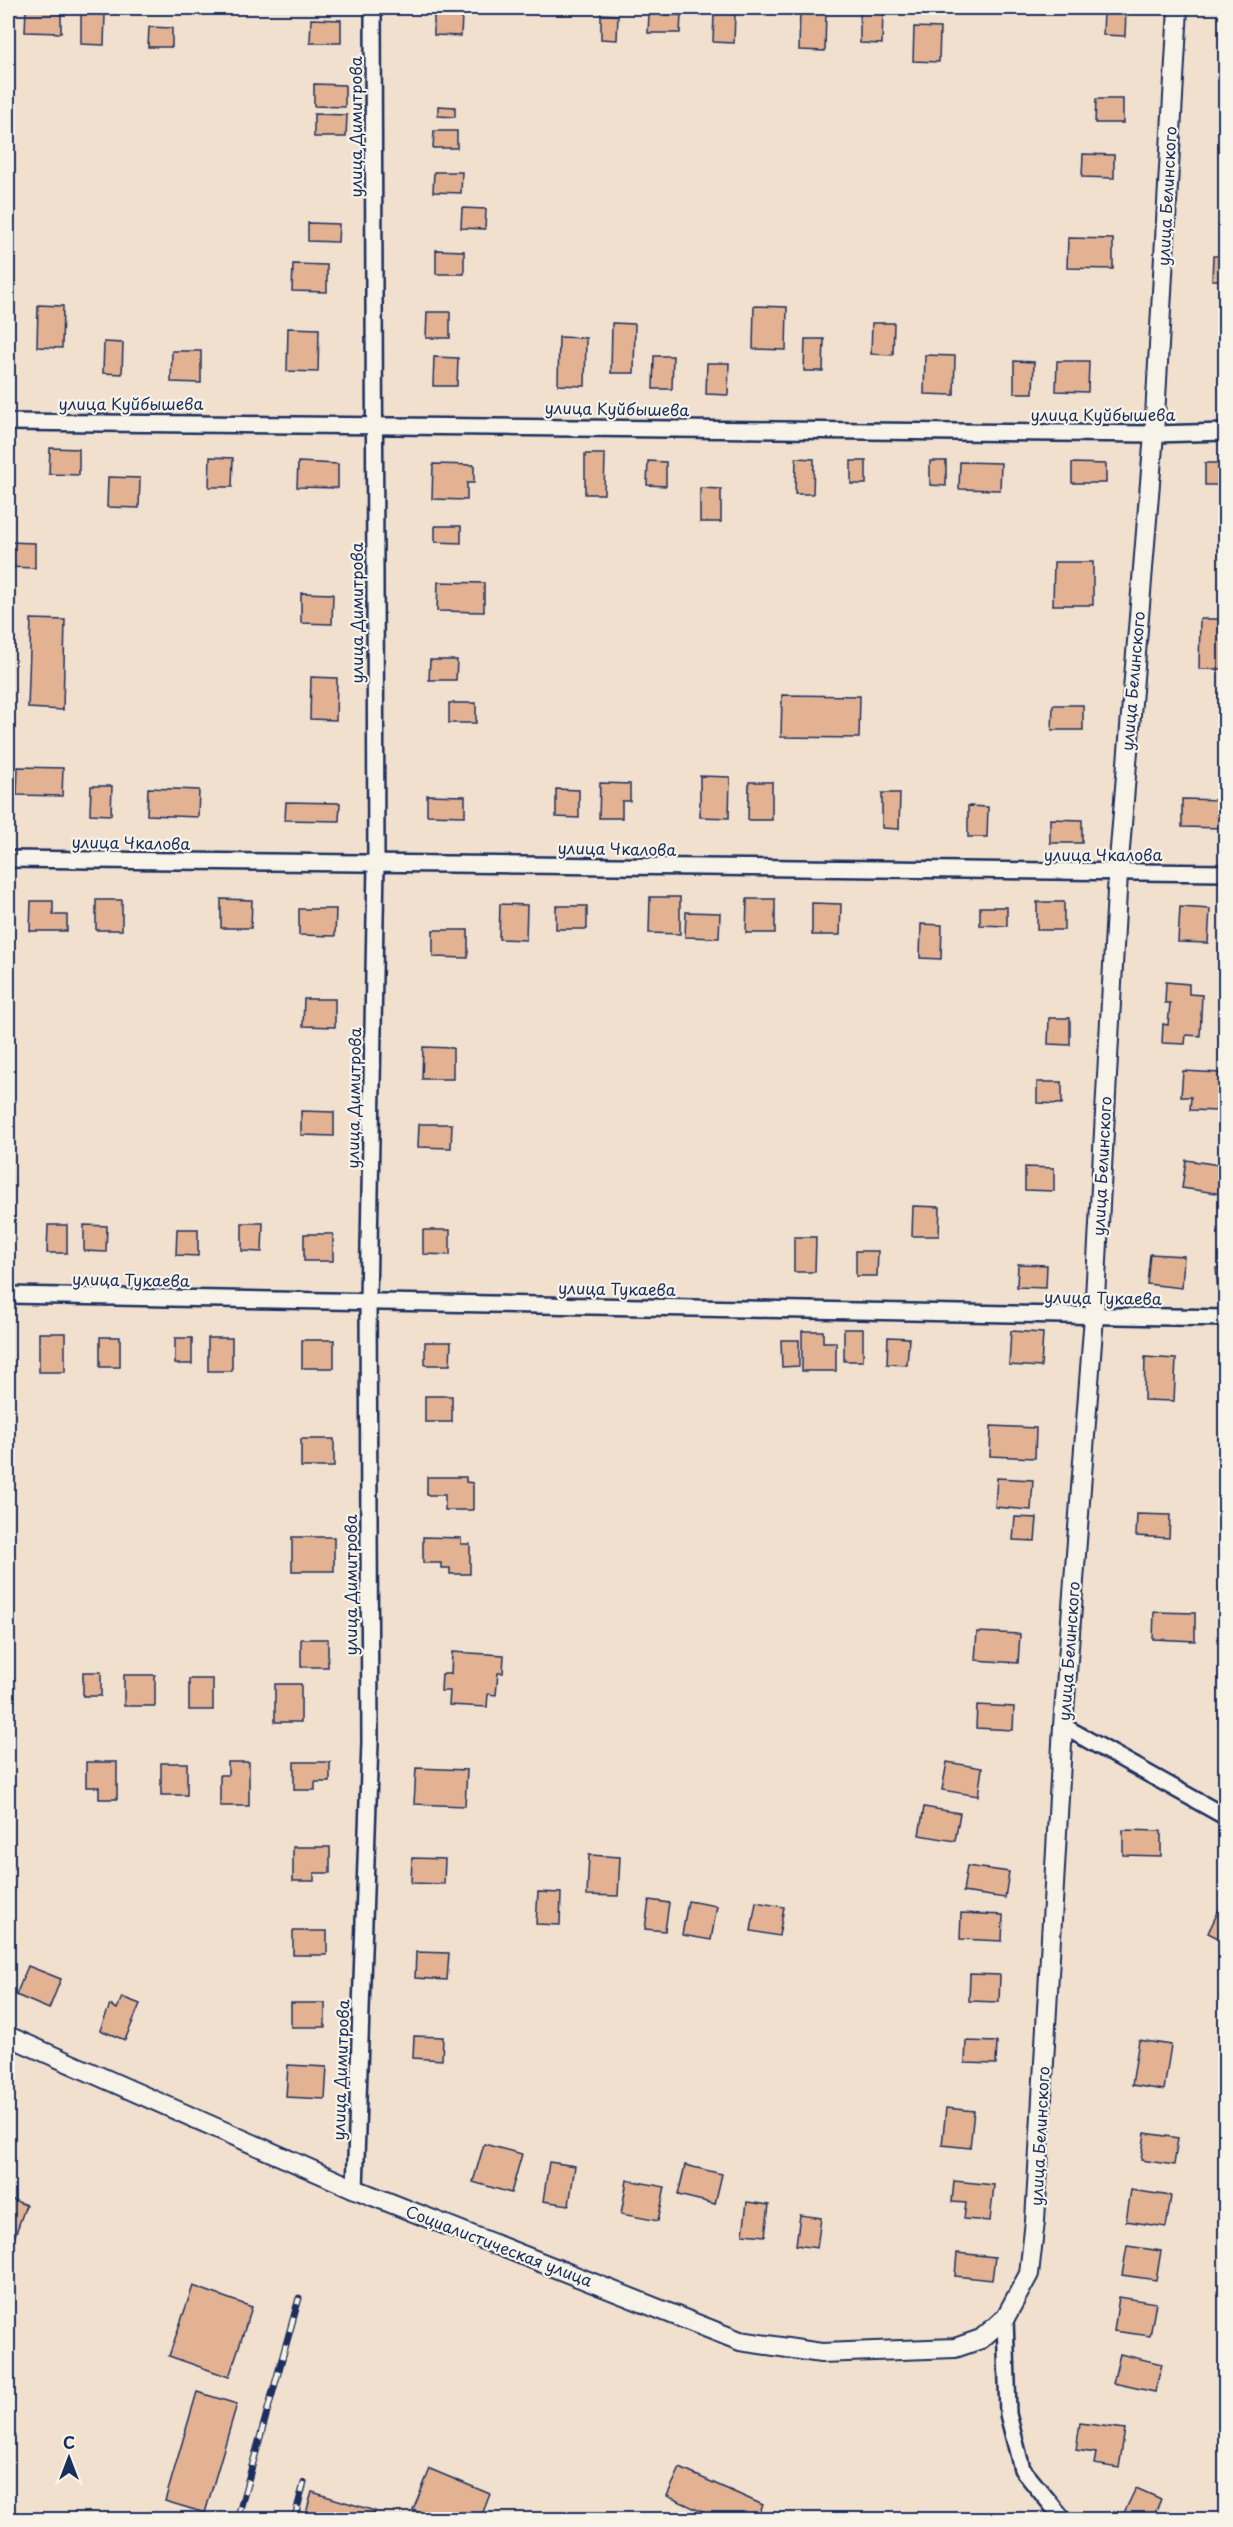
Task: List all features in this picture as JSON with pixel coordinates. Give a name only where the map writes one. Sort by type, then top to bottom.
[{"type":"street","name":"улица Димитрова","points":[[355,2189],[370,1742],[368,1302],[376,864],[373,8]]},
{"type":"street","name":"улица Белинского","points":[[1005,2318],[1029,2274],[1035,2221],[1063,1726],[1094,1316],[1118,873],[1154,434],[1178,8]]},
{"type":"street","name":"улица Куйбышева","points":[[8,422],[374,424],[1154,434],[1226,432]]},
{"type":"street","name":"улица Чкалова","points":[[8,859],[1226,873]]},
{"type":"street","name":"улица Тукаева","points":[[8,1295],[1226,1318]]},
{"type":"street","points":[[1063,1726],[1226,1817]]},
{"type":"street","name":"Социалистическая улица","points":[[8,2036],[355,2189],[740,2341],[821,2353],[956,2348],[981,2339],[1005,2318]]},
{"type":"street","points":[[1005,2318],[1008,2414],[1022,2469],[1064,2520]]},
{"type":"building","points":[[26,9],[61,9],[61,33],[25,32]]},
{"type":"building","points":[[800,9],[826,10],[825,51],[799,50]]},
{"type":"building","points":[[860,9],[883,10],[882,44],[860,43]]},
{"type":"building","points":[[1104,10],[1126,10],[1125,36],[1103,35]]},
{"type":"building","points":[[81,13],[105,14],[104,45],[81,44]]},
{"type":"building","points":[[714,13],[735,14],[734,43],[713,42]]},
{"type":"building","points":[[434,14],[462,15],[461,36],[434,35]]},
{"type":"building","points":[[601,14],[618,15],[617,40],[601,39]]},
{"type":"building","points":[[649,14],[681,15],[680,33],[648,33]]},
{"type":"building","points":[[311,19],[341,20],[341,43],[310,43]]},
{"type":"building","points":[[149,27],[172,28],[172,47],[148,47]]},
{"type":"building","points":[[914,27],[940,28],[939,62],[913,61]]},
{"type":"building","points":[[314,84],[345,85],[345,107],[314,106]]},
{"type":"building","points":[[1096,99],[1123,99],[1123,123],[1095,123]]},
{"type":"building","points":[[438,106],[455,107],[455,117],[438,116]]},
{"type":"building","points":[[314,114],[347,115],[346,137],[314,137]]},
{"type":"building","points":[[1222,115],[1226,115],[1226,145],[1221,145]]},
{"type":"building","points":[[434,131],[457,131],[457,148],[433,148]]},
{"type":"building","points":[[1083,154],[1114,155],[1114,178],[1082,177]]},
{"type":"building","points":[[434,172],[462,172],[461,193],[433,192]]},
{"type":"building","points":[[462,208],[486,209],[485,229],[461,228]]},
{"type":"building","points":[[308,223],[339,224],[338,242],[308,241]]},
{"type":"building","points":[[1068,238],[1113,239],[1113,269],[1067,268]]},
{"type":"building","points":[[436,250],[464,251],[464,274],[436,274]]},
{"type":"building","points":[[1213,256],[1226,256],[1226,280],[1212,280]]},
{"type":"building","points":[[293,264],[327,265],[327,292],[292,291]]},
{"type":"building","points":[[38,305],[63,306],[62,348],[37,347]]},
{"type":"building","points":[[754,306],[787,307],[786,350],[753,349]]},
{"type":"building","points":[[427,312],[450,312],[450,338],[426,338]]},
{"type":"building","points":[[612,323],[635,324],[634,373],[611,373]]},
{"type":"building","points":[[872,323],[894,323],[893,355],[871,354]]},
{"type":"building","points":[[288,328],[319,329],[318,372],[287,371]]},
{"type":"building","points":[[559,337],[586,338],[585,386],[558,385]]},
{"type":"building","points":[[805,339],[824,339],[823,371],[804,371]]},
{"type":"building","points":[[104,342],[123,343],[122,374],[103,373]]},
{"type":"building","points":[[172,351],[201,351],[201,383],[171,382]]},
{"type":"building","points":[[925,355],[955,356],[954,395],[924,394]]},
{"type":"building","points":[[654,356],[673,356],[672,389],[653,389]]},
{"type":"building","points":[[434,357],[458,358],[457,386],[433,386]]},
{"type":"building","points":[[1014,361],[1034,362],[1033,393],[1014,393]]},
{"type":"building","points":[[1057,361],[1089,361],[1088,392],[1056,391]]},
{"type":"building","points":[[707,363],[729,363],[728,395],[706,394]]},
{"type":"building","points":[[50,448],[79,449],[79,475],[49,474]]},
{"type":"building","points":[[585,454],[605,454],[604,494],[585,494]]},
{"type":"building","points":[[210,457],[233,458],[232,487],[209,487]]},
{"type":"building","points":[[796,458],[814,459],[813,494],[795,494]]},
{"type":"building","points":[[648,461],[666,462],[666,486],[647,485]]},
{"type":"building","points":[[851,461],[866,461],[866,484],[851,484]]},
{"type":"building","points":[[930,461],[946,461],[946,486],[930,485]]},
{"type":"building","points":[[298,462],[338,464],[338,488],[297,487]]},
{"type":"building","points":[[960,462],[1001,463],[1000,490],[959,489]]},
{"type":"building","points":[[1072,463],[1106,464],[1106,483],[1072,483]]},
{"type":"building","points":[[1205,463],[1226,463],[1226,485],[1205,485]]},
{"type":"building","points":[[433,464],[474,465],[474,483],[467,483],[467,500],[432,499]]},
{"type":"building","points":[[108,477],[140,478],[139,508],[107,507]]},
{"type":"building","points":[[700,488],[721,489],[721,522],[700,522]]},
{"type":"building","points":[[435,526],[461,526],[461,543],[435,542]]},
{"type":"building","points":[[8,542],[35,543],[35,568],[8,567]]},
{"type":"building","points":[[1054,562],[1093,562],[1093,605],[1053,605]]},
{"type":"building","points":[[438,582],[484,583],[484,612],[437,611]]},
{"type":"building","points":[[301,593],[333,594],[332,624],[301,623]]},
{"type":"building","points":[[31,619],[65,620],[63,710],[28,708]]},
{"type":"building","points":[[1200,619],[1226,619],[1225,669],[1199,669]]},
{"type":"building","points":[[430,660],[457,660],[456,680],[429,680]]},
{"type":"building","points":[[311,677],[337,678],[336,720],[310,719]]},
{"type":"building","points":[[782,695],[860,696],[859,738],[781,737]]},
{"type":"building","points":[[449,703],[476,703],[476,723],[449,723]]},
{"type":"building","points":[[1053,705],[1083,705],[1083,730],[1052,730]]},
{"type":"building","points":[[18,767],[63,768],[62,796],[17,795]]},
{"type":"building","points":[[700,776],[730,777],[729,818],[700,817]]},
{"type":"building","points":[[749,782],[772,782],[772,820],[748,820]]},
{"type":"building","points":[[600,783],[630,784],[630,801],[622,801],[622,818],[599,818]]},
{"type":"building","points":[[91,786],[112,786],[111,815],[90,814]]},
{"type":"building","points":[[148,788],[199,790],[198,817],[147,815]]},
{"type":"building","points":[[556,789],[579,790],[579,818],[556,817]]},
{"type":"building","points":[[882,793],[900,793],[899,829],[882,828]]},
{"type":"building","points":[[427,795],[465,796],[465,816],[427,815]]},
{"type":"building","points":[[1182,799],[1223,800],[1223,828],[1182,827]]},
{"type":"building","points":[[286,802],[340,803],[339,821],[285,820]]},
{"type":"building","points":[[968,806],[988,807],[987,837],[968,837]]},
{"type":"building","points":[[1050,819],[1082,820],[1082,843],[1050,843]]},
{"type":"building","points":[[8,894],[12,894],[12,928],[8,928]]},
{"type":"building","points":[[650,897],[680,897],[680,934],[649,933]]},
{"type":"building","points":[[221,899],[252,900],[251,928],[221,928]]},
{"type":"building","points":[[747,899],[775,899],[775,933],[746,933]]},
{"type":"building","points":[[96,900],[122,900],[122,930],[96,930]]},
{"type":"building","points":[[31,901],[53,901],[53,915],[67,915],[67,931],[30,931]]},
{"type":"building","points":[[1037,902],[1064,902],[1064,930],[1037,930]]},
{"type":"building","points":[[812,903],[841,904],[840,935],[812,935]]},
{"type":"building","points":[[500,904],[527,905],[526,940],[499,939]]},
{"type":"building","points":[[556,906],[587,906],[587,929],[556,929]]},
{"type":"building","points":[[980,907],[1007,907],[1007,926],[980,925]]},
{"type":"building","points":[[1180,907],[1210,909],[1208,943],[1178,942]]},
{"type":"building","points":[[299,909],[336,909],[335,936],[299,935]]},
{"type":"building","points":[[686,912],[720,913],[719,938],[685,937]]},
{"type":"building","points":[[921,924],[942,925],[941,959],[920,958]]},
{"type":"building","points":[[433,930],[468,930],[468,958],[433,957]]},
{"type":"building","points":[[1166,982],[1189,984],[1189,994],[1202,995],[1200,1036],[1186,1035],[1185,1044],[1162,1043],[1163,1024],[1168,1025],[1170,1003],[1165,1003]]},
{"type":"building","points":[[304,999],[335,999],[335,1027],[303,1026]]},
{"type":"building","points":[[1049,1018],[1070,1018],[1070,1045],[1048,1044]]},
{"type":"building","points":[[423,1047],[453,1048],[453,1079],[422,1079]]},
{"type":"building","points":[[1183,1071],[1220,1073],[1218,1111],[1190,1110],[1191,1097],[1181,1097]]},
{"type":"building","points":[[1037,1082],[1062,1082],[1062,1104],[1037,1103]]},
{"type":"building","points":[[301,1111],[334,1112],[334,1136],[301,1135]]},
{"type":"building","points":[[419,1124],[452,1124],[451,1148],[418,1147]]},
{"type":"building","points":[[1186,1160],[1226,1166],[1223,1194],[1182,1188]]},
{"type":"building","points":[[1025,1167],[1054,1168],[1054,1191],[1025,1190]]},
{"type":"building","points":[[913,1206],[940,1207],[939,1236],[912,1236]]},
{"type":"building","points":[[242,1223],[263,1223],[262,1252],[242,1251]]},
{"type":"building","points":[[48,1225],[67,1225],[67,1253],[47,1253]]},
{"type":"building","points":[[84,1225],[107,1226],[106,1252],[84,1251]]},
{"type":"building","points":[[177,1229],[198,1229],[198,1256],[176,1255]]},
{"type":"building","points":[[423,1230],[450,1230],[450,1255],[423,1254]]},
{"type":"building","points":[[304,1234],[333,1234],[333,1261],[304,1261]]},
{"type":"building","points":[[794,1237],[816,1237],[815,1272],[794,1272]]},
{"type":"building","points":[[856,1251],[878,1251],[877,1276],[856,1276]]},
{"type":"building","points":[[1150,1254],[1184,1256],[1182,1288],[1147,1284]]},
{"type":"building","points":[[1018,1264],[1047,1265],[1046,1288],[1017,1287]]},
{"type":"building","points":[[1216,1268],[1226,1268],[1226,1292],[1218,1292]]},
{"type":"building","points":[[844,1329],[863,1329],[863,1361],[844,1361]]},
{"type":"building","points":[[802,1331],[823,1331],[823,1342],[836,1342],[836,1371],[802,1371]]},
{"type":"building","points":[[1011,1331],[1043,1333],[1041,1367],[1009,1365]]},
{"type":"building","points":[[39,1333],[65,1333],[65,1372],[39,1372]]},
{"type":"building","points":[[100,1337],[120,1337],[120,1367],[100,1367]]},
{"type":"building","points":[[888,1337],[909,1338],[907,1365],[887,1364]]},
{"type":"building","points":[[175,1338],[192,1338],[192,1364],[175,1364]]},
{"type":"building","points":[[208,1338],[232,1338],[232,1371],[208,1371]]},
{"type":"building","points":[[302,1340],[334,1340],[334,1368],[302,1368]]},
{"type":"building","points":[[781,1340],[799,1340],[799,1366],[782,1367]]},
{"type":"building","points":[[425,1342],[451,1342],[450,1365],[425,1365]]},
{"type":"building","points":[[1145,1357],[1176,1359],[1174,1401],[1144,1400]]},
{"type":"building","points":[[425,1396],[452,1396],[452,1422],[425,1422]]},
{"type":"building","points":[[991,1426],[1036,1428],[1035,1458],[990,1456]]},
{"type":"building","points":[[301,1439],[334,1439],[334,1467],[301,1467]]},
{"type":"building","points":[[427,1477],[466,1477],[466,1482],[473,1483],[473,1510],[445,1510],[445,1495],[427,1495]]},
{"type":"building","points":[[997,1478],[1033,1480],[1031,1510],[995,1507]]},
{"type":"building","points":[[1137,1514],[1170,1515],[1169,1538],[1136,1536]]},
{"type":"building","points":[[1015,1517],[1037,1518],[1035,1541],[1013,1540]]},
{"type":"building","points":[[292,1537],[334,1537],[334,1571],[292,1571]]},
{"type":"building","points":[[423,1537],[461,1538],[461,1544],[470,1544],[470,1574],[450,1574],[450,1568],[441,1568],[441,1563],[423,1563]]},
{"type":"building","points":[[1154,1612],[1195,1613],[1195,1641],[1153,1639]]},
{"type":"building","points":[[977,1632],[1020,1634],[1018,1663],[975,1660]]},
{"type":"building","points":[[301,1639],[328,1639],[328,1667],[301,1667]]},
{"type":"building","points":[[452,1652],[504,1655],[503,1673],[498,1673],[496,1695],[488,1694],[487,1707],[449,1705],[450,1691],[441,1691],[442,1674],[451,1674]]},
{"type":"building","points":[[83,1672],[101,1672],[101,1696],[83,1696]]},
{"type":"building","points":[[124,1675],[155,1675],[155,1706],[124,1706]]},
{"type":"building","points":[[189,1679],[213,1679],[213,1710],[189,1710]]},
{"type":"building","points":[[275,1684],[301,1684],[301,1722],[275,1722]]},
{"type":"building","points":[[977,1705],[1014,1707],[1013,1730],[976,1728]]},
{"type":"building","points":[[86,1762],[117,1762],[117,1799],[99,1799],[99,1787],[86,1787]]},
{"type":"building","points":[[228,1762],[249,1762],[249,1806],[220,1806],[220,1775],[228,1775]]},
{"type":"building","points":[[294,1762],[330,1762],[330,1782],[315,1782],[315,1790],[294,1790]]},
{"type":"building","points":[[947,1762],[982,1768],[978,1796],[942,1790]]},
{"type":"building","points":[[161,1763],[187,1763],[187,1795],[161,1795]]},
{"type":"building","points":[[416,1768],[467,1770],[465,1806],[414,1804]]},
{"type":"building","points":[[924,1807],[960,1813],[955,1841],[919,1835]]},
{"type":"building","points":[[1123,1830],[1161,1831],[1161,1856],[1123,1855]]},
{"type":"building","points":[[293,1847],[330,1847],[330,1873],[314,1873],[314,1881],[293,1881]]},
{"type":"building","points":[[589,1855],[620,1857],[618,1896],[587,1895]]},
{"type":"building","points":[[412,1858],[445,1859],[444,1884],[411,1883]]},
{"type":"building","points":[[967,1866],[1009,1872],[1005,1898],[963,1892]]},
{"type":"building","points":[[538,1892],[561,1893],[560,1925],[536,1924]]},
{"type":"building","points":[[649,1900],[669,1903],[665,1931],[645,1929]]},
{"type":"building","points":[[688,1901],[717,1906],[711,1940],[682,1935]]},
{"type":"building","points":[[756,1902],[784,1907],[779,1936],[751,1931]]},
{"type":"building","points":[[1220,1908],[1226,1911],[1226,1942],[1208,1933]]},
{"type":"building","points":[[961,1913],[1003,1915],[1002,1941],[960,1939]]},
{"type":"building","points":[[293,1931],[327,1931],[327,1955],[293,1955]]},
{"type":"building","points":[[416,1952],[449,1953],[447,1980],[415,1978]]},
{"type":"building","points":[[28,1966],[61,1979],[49,2009],[16,1995]]},
{"type":"building","points":[[970,1974],[1000,1975],[999,2002],[969,2001]]},
{"type":"building","points":[[122,1997],[140,2004],[125,2040],[100,2030],[110,2005],[117,2009]]},
{"type":"building","points":[[291,2003],[325,2003],[325,2027],[291,2027]]},
{"type":"building","points":[[414,2036],[443,2037],[442,2060],[413,2058]]},
{"type":"building","points":[[1139,2040],[1171,2045],[1164,2090],[1132,2085]]},
{"type":"building","points":[[966,2041],[997,2042],[996,2064],[965,2063]]},
{"type":"building","points":[[288,2065],[327,2067],[325,2099],[286,2097]]},
{"type":"building","points":[[946,2108],[974,2111],[970,2148],[942,2145]]},
{"type":"building","points":[[1145,2133],[1178,2138],[1174,2165],[1141,2160]]},
{"type":"building","points":[[484,2144],[522,2154],[511,2193],[473,2182]]},
{"type":"building","points":[[549,2162],[575,2166],[569,2205],[543,2201]]},
{"type":"building","points":[[685,2165],[722,2174],[715,2204],[678,2195]]},
{"type":"building","points":[[627,2180],[665,2187],[658,2221],[621,2214]]},
{"type":"building","points":[[954,2181],[994,2185],[990,2221],[964,2219],[966,2203],[952,2202]]},
{"type":"building","points":[[1131,2190],[1171,2196],[1166,2227],[1126,2221]]},
{"type":"building","points":[[8,2198],[26,2205],[8,2255]]},
{"type":"building","points":[[747,2202],[769,2205],[765,2236],[743,2234]]},
{"type":"building","points":[[800,2215],[821,2218],[817,2248],[796,2245]]},
{"type":"building","points":[[1127,2246],[1161,2251],[1156,2280],[1122,2275]]},
{"type":"building","points":[[957,2253],[995,2257],[992,2280],[955,2276]]},
{"type":"building","points":[[193,2286],[252,2307],[229,2377],[169,2356]]},
{"type":"building","points":[[1119,2297],[1156,2303],[1150,2336],[1114,2331]]},
{"type":"building","points":[[1120,2354],[1162,2364],[1155,2392],[1113,2383]]},
{"type":"building","points":[[197,2392],[237,2404],[205,2513],[165,2501]]},
{"type":"building","points":[[1080,2423],[1125,2429],[1119,2468],[1094,2464],[1096,2453],[1076,2450]]},
{"type":"building","points":[[680,2468],[763,2505],[757,2520],[720,2520],[667,2496]]},
{"type":"building","points":[[430,2469],[490,2494],[480,2520],[437,2520],[413,2510]]},
{"type":"building","points":[[1136,2488],[1161,2499],[1152,2520],[1128,2520],[1122,2517]]},
{"type":"building","points":[[312,2492],[375,2511],[373,2520],[304,2520]]},
{"type":"railway","points":[[237,2520],[299,2298]]},
{"type":"railway","points":[[294,2520],[304,2483]]}]
